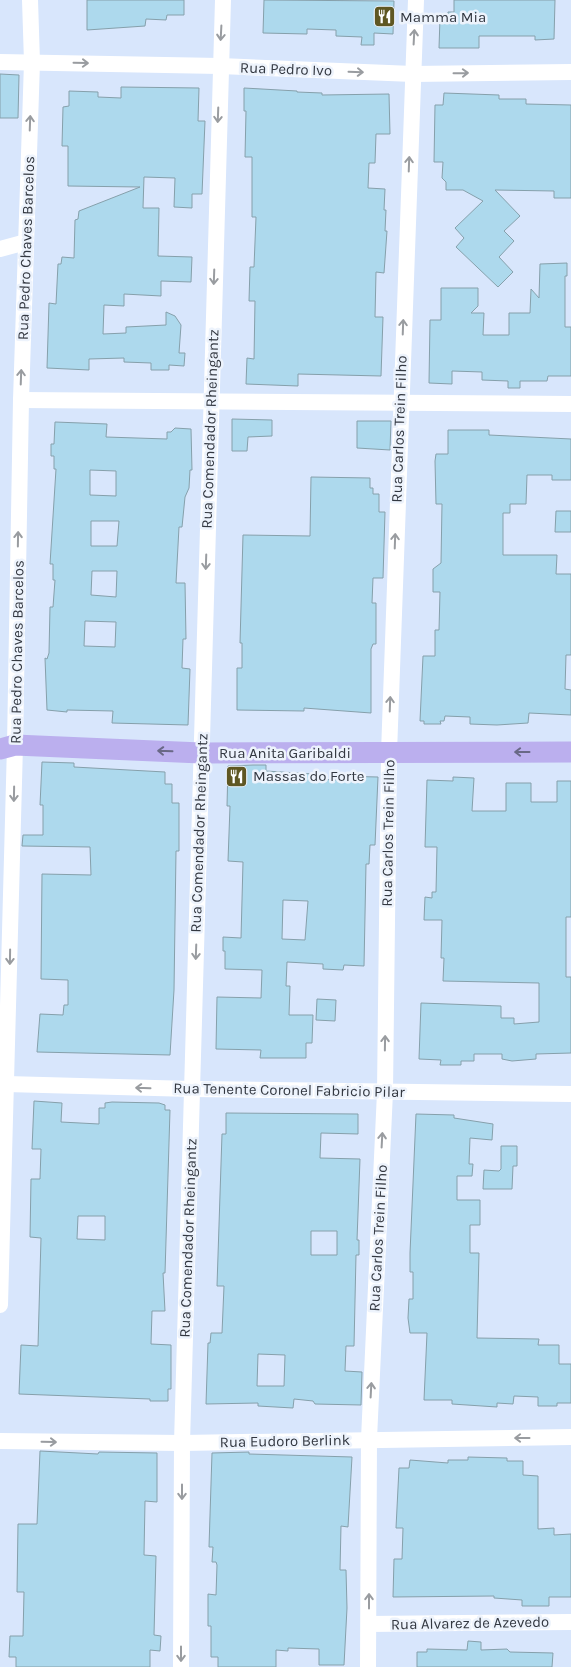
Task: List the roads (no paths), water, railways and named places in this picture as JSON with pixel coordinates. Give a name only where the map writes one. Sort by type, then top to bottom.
[{"type":"main road","name":"Rua Anita Garibaldi","points":[[8,747],[201,753],[571,752]]},
{"type":"street","name":"Rua Pedro Chaves Barcelos","points":[[0,1294],[6,1084],[8,747],[32,62],[30,0]]},
{"type":"street","name":"Rua Comendador Rheingantz","points":[[181,1667],[182,1443],[223,0]]},
{"type":"street","name":"Rua Carlos Trein Filho","points":[[368,1667],[369,1439],[385,1092],[388,753],[416,0]]},
{"type":"street","name":"Rua Pedro Ivo","points":[[0,62],[220,66],[413,74],[571,72]]},
{"type":"street","points":[[0,249],[26,242]]},
{"type":"street","points":[[20,400],[571,404]]},
{"type":"street","name":"Rua Tenente Coronel Fabricio Pilar","points":[[6,1084],[192,1089],[571,1094]]},
{"type":"street","name":"Rua Eudoro Berlink","points":[[0,1441],[182,1443],[571,1437]]},
{"type":"street","name":"Rua Alvarez de Azevedo","points":[[369,1624],[571,1622]]},
{"type":"place","name":"Mamma Mia","points":[[384,17]]},
{"type":"place","name":"Massas do Forte","points":[[237,776]]}]
